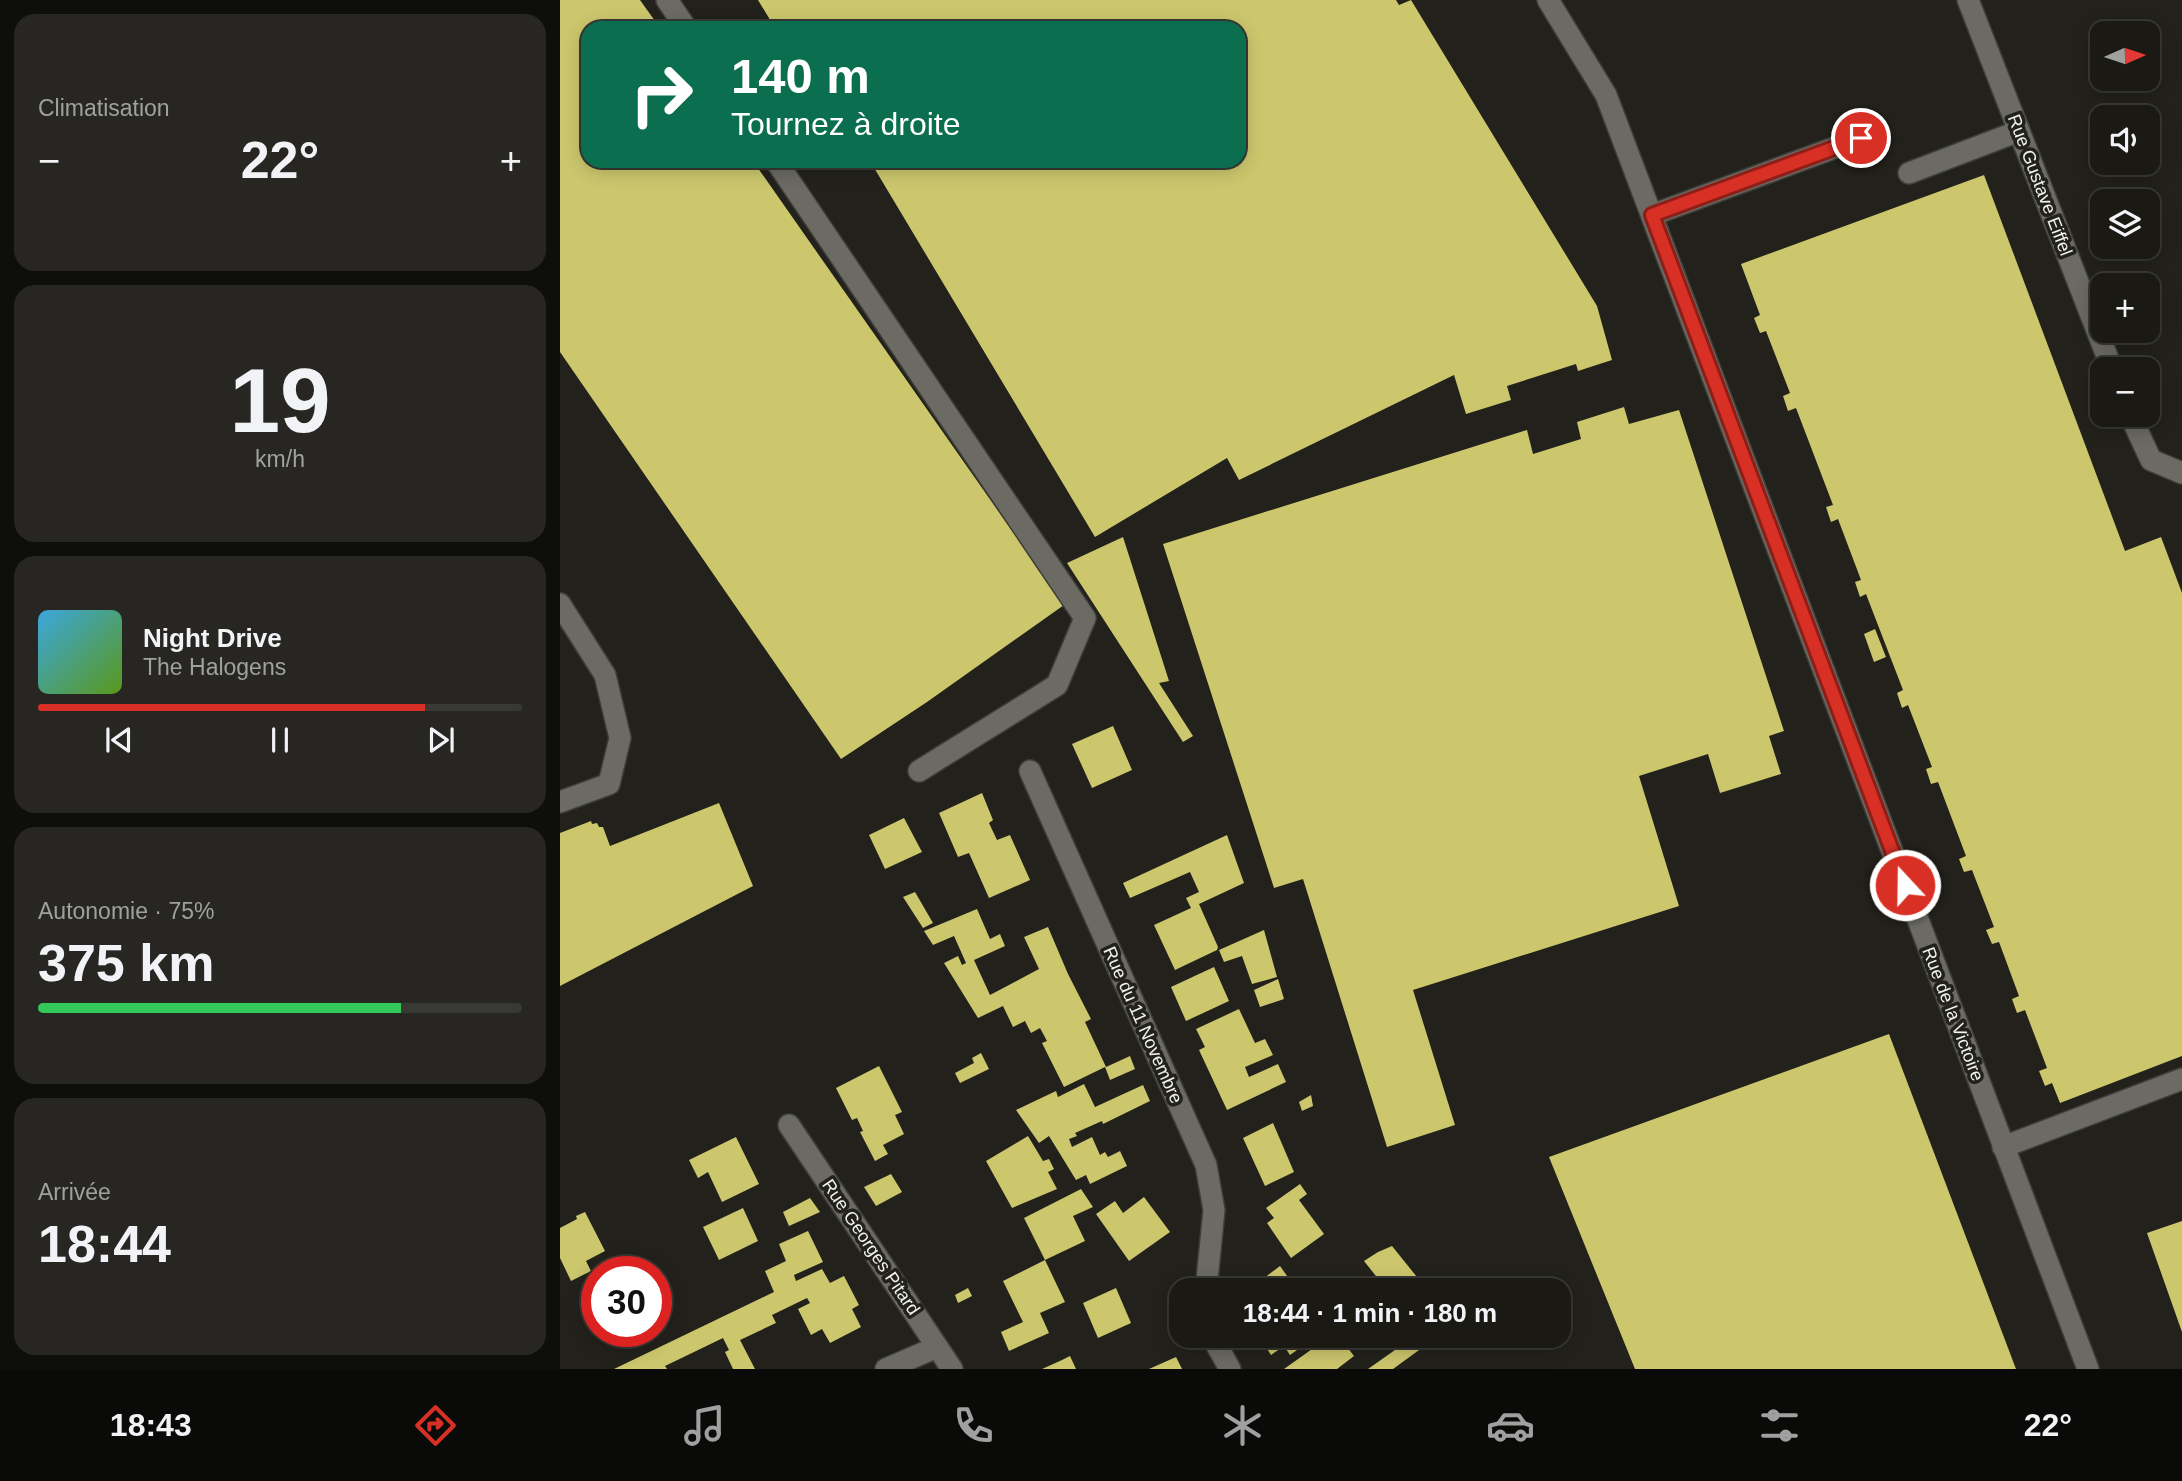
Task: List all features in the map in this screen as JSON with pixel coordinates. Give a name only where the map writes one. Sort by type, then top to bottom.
[{"type":"street","points":[[667,0],[681,21]]},
{"type":"street","name":"Rue de la Victoire","points":[[1548,0],[1606,94],[2088,1369]]},
{"type":"street","name":"Rue Gustave Eiffel","points":[[1968,0],[2107,357]]},
{"type":"street","points":[[1909,173],[2019,131]]},
{"type":"street","points":[[1652,215],[1861,138]]},
{"type":"street","points":[[781,168],[1085,618],[1057,685],[919,771]]},
{"type":"street","points":[[2136,427],[2151,460],[2182,473]]},
{"type":"street","points":[[560,604],[605,675],[620,738],[609,784],[560,802]]},
{"type":"street","name":"Rue du 11 Novembre","points":[[1030,771],[1206,1165],[1214,1210],[1207,1278]]},
{"type":"street","points":[[2003,1147],[2182,1079]]},
{"type":"street","name":"Rue Georges Pitard","points":[[789,1125],[952,1369]]},
{"type":"street","points":[[886,1369],[937,1347]]},
{"type":"street","points":[[1218,1348],[1230,1369]]},
{"type":"building","points":[[560,0],[640,0],[655,21],[581,21],[581,168],[758,168],[1064,605],[841,759],[560,352]]},
{"type":"building","points":[[758,0],[1396,0],[1399,5],[1411,0],[1597,306],[1612,360],[1578,371],[1576,364],[1507,386],[1511,400],[1466,414],[1454,375],[1239,480],[1227,458],[1095,537],[874,168],[1246,168],[1246,21],[771,21]]},
{"type":"building","points":[[1984,175],[2125,551],[2161,537],[2182,593],[2182,1056],[2060,1103],[2052,1083],[2045,1086],[2039,1071],[2047,1068],[2025,1010],[2017,1013],[2012,999],[2019,996],[1999,942],[1992,944],[1986,930],[1994,927],[1972,870],[1964,872],[1959,859],[1966,856],[1938,782],[1931,784],[1926,769],[1932,767],[1908,705],[1902,708],[1897,693],[1903,690],[1866,594],[1860,597],[1855,582],[1861,580],[1838,519],[1831,522],[1826,507],[1833,505],[1796,408],[1788,411],[1783,396],[1790,393],[1766,331],[1760,333],[1754,318],[1760,315],[1741,264]]},
{"type":"building","points":[[1624,407],[1629,424],[1679,410],[1784,731],[1769,736],[1781,774],[1720,793],[1708,754],[1639,776],[1679,906],[1413,990],[1455,1125],[1387,1147],[1303,879],[1274,888],[1163,544],[1527,430],[1533,454],[1581,439],[1577,422]]},
{"type":"building","points":[[1123,537],[1169,681],[1159,683],[1193,736],[1183,742],[1067,563]]},
{"type":"building","points":[[1875,629],[1886,657],[1874,662],[1864,634]]},
{"type":"building","points":[[1113,726],[1132,770],[1092,788],[1072,744]]},
{"type":"building","points":[[982,793],[993,820],[989,823],[997,840],[1010,835],[1030,880],[989,898],[969,853],[958,857],[939,813]]},
{"type":"building","points":[[719,803],[753,886],[560,986],[560,833],[591,821],[592,824],[597,823],[599,827],[603,827],[610,846]]},
{"type":"building","points":[[904,818],[922,852],[885,869],[869,835]]},
{"type":"building","points":[[1227,835],[1244,883],[1199,904],[1217,950],[1175,970],[1154,925],[1191,908],[1186,898],[1199,892],[1190,872],[1130,898],[1123,883]]},
{"type":"building","points":[[915,892],[933,923],[923,928],[903,897]]},
{"type":"building","points":[[977,909],[990,939],[1000,934],[1005,946],[974,960],[990,995],[1039,969],[1024,937],[1048,927],[1091,1019],[1085,1022],[1106,1067],[1130,1056],[1135,1069],[1110,1080],[1105,1067],[1064,1087],[1042,1043],[1047,1041],[1040,1028],[1031,1033],[1025,1021],[1013,1027],[1003,1006],[978,1018],[944,963],[958,956],[962,965],[966,963],[954,936],[933,945],[924,931]]},
{"type":"building","points":[[1264,930],[1277,977],[1252,984],[1242,956],[1224,962],[1219,950]]},
{"type":"building","points":[[1214,967],[1229,1001],[1186,1021],[1171,987]]},
{"type":"building","points":[[1278,979],[1284,999],[1260,1007],[1254,990]]},
{"type":"building","points":[[1239,1009],[1255,1043],[1265,1039],[1273,1055],[1245,1067],[1249,1077],[1278,1064],[1286,1082],[1227,1110],[1199,1050],[1205,1047],[1196,1029]]},
{"type":"building","points":[[1889,1034],[2016,1369],[1635,1369],[1549,1157]]},
{"type":"building","points":[[981,1053],[989,1069],[960,1083],[955,1073],[974,1063],[972,1058]]},
{"type":"building","points":[[879,1066],[902,1112],[895,1115],[904,1134],[883,1145],[888,1154],[875,1161],[860,1132],[863,1131],[857,1118],[852,1120],[836,1088]]},
{"type":"building","points":[[1084,1084],[1095,1107],[1143,1085],[1150,1101],[1103,1124],[1102,1121],[1075,1133],[1077,1136],[1069,1139],[1072,1147],[1092,1137],[1100,1155],[1105,1152],[1108,1157],[1120,1151],[1127,1166],[1090,1184],[1086,1175],[1076,1180],[1049,1136],[1039,1143],[1016,1110],[1056,1091],[1058,1097]]},
{"type":"building","points":[[1311,1095],[1313,1106],[1302,1111],[1299,1102]]},
{"type":"building","points":[[1273,1123],[1294,1172],[1265,1186],[1243,1138]]},
{"type":"building","points":[[1028,1136],[1043,1161],[1049,1159],[1054,1169],[1048,1172],[1057,1189],[1012,1208],[986,1161]]},
{"type":"building","points":[[736,1137],[759,1184],[722,1202],[708,1172],[698,1178],[689,1160]]},
{"type":"building","points":[[891,1174],[902,1192],[876,1206],[864,1187]]},
{"type":"building","points":[[1300,1184],[1307,1194],[1299,1200],[1324,1234],[1291,1258],[1267,1223],[1274,1218],[1266,1208]]},
{"type":"building","points":[[1081,1189],[1093,1207],[1073,1216],[1085,1241],[1045,1260],[1024,1218]]},
{"type":"building","points":[[1144,1197],[1170,1232],[1129,1261],[1096,1214],[1115,1201],[1123,1213]]},
{"type":"building","points":[[810,1198],[820,1212],[789,1226],[783,1212]]},
{"type":"building","points":[[743,1208],[758,1241],[719,1260],[703,1227]]},
{"type":"building","points":[[585,1212],[605,1251],[596,1256],[581,1256],[581,1276],[571,1281],[560,1258],[560,1228],[577,1219],[576,1216]]},
{"type":"building","points":[[2182,1221],[2182,1332],[2147,1233]]},
{"type":"building","points":[[808,1231],[823,1262],[794,1275],[796,1281],[822,1269],[830,1283],[844,1276],[859,1305],[852,1309],[861,1327],[830,1343],[822,1329],[811,1335],[798,1309],[810,1303],[807,1298],[772,1315],[776,1323],[740,1340],[755,1369],[733,1369],[725,1352],[729,1350],[723,1338],[665,1366],[667,1369],[614,1369],[660,1347],[672,1347],[672,1341],[774,1292],[765,1271],[786,1261],[779,1244]]},
{"type":"building","points":[[1392,1246],[1418,1278],[1377,1278],[1364,1261]]},
{"type":"building","points":[[1045,1260],[1065,1302],[1040,1313],[1049,1333],[1009,1351],[1001,1332],[1023,1322],[1003,1281]]},
{"type":"building","points":[[1280,1266],[1288,1278],[1264,1278]]},
{"type":"building","points":[[968,1288],[972,1296],[958,1303],[955,1295]]},
{"type":"building","points":[[1116,1288],[1131,1323],[1098,1338],[1083,1303]]},
{"type":"building","points":[[1266,1348],[1281,1348],[1271,1355]]},
{"type":"building","points":[[1285,1348],[1300,1348],[1290,1355]]},
{"type":"building","points":[[1314,1348],[1348,1348],[1354,1356],[1337,1369],[1284,1369]]},
{"type":"building","points":[[1398,1348],[1422,1348],[1393,1369],[1368,1369]]},
{"type":"building","points":[[1070,1356],[1076,1369],[1042,1369],[1062,1360]]},
{"type":"building","points":[[1176,1357],[1182,1369],[1149,1369]]},
{"type":"route","points":[[1861,138],[1652,215],[1905,885]]}]
